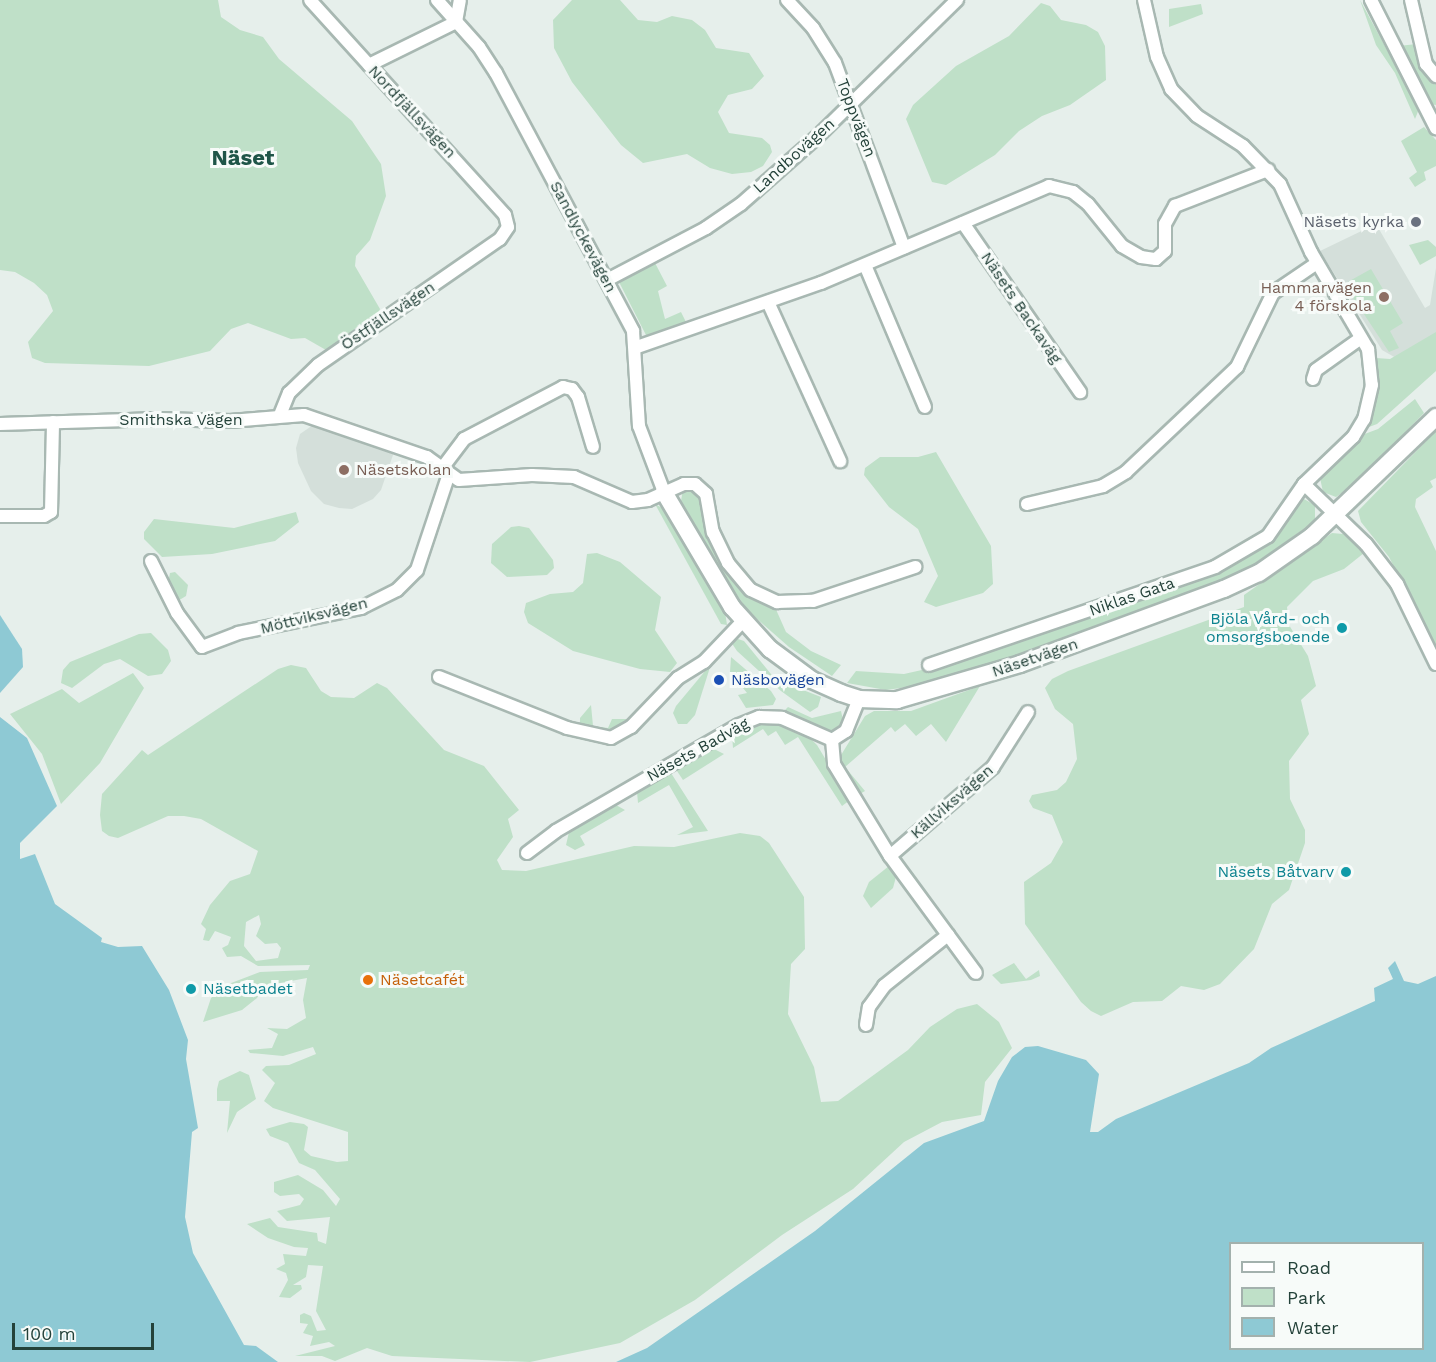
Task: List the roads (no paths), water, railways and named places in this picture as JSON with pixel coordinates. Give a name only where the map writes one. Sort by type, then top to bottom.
[{"type":"street","name":"Nordfjällsvägen","points":[[310,0],[505,215],[508,227]]},
{"type":"street","name":"Sandlyckevägen","points":[[437,0],[496,73],[607,280],[637,347],[639,426],[664,492]]},
{"type":"street","points":[[369,65],[456,22],[460,0]]},
{"type":"street","name":"Toppvägen","points":[[787,0],[821,39],[850,104],[904,248]]},
{"type":"street","name":"Landbovägen","points":[[607,280],[720,219],[778,173],[957,0]]},
{"type":"street","name":"Niklas Gata","points":[[929,665],[1219,565],[1268,536],[1304,484],[1353,437],[1365,419],[1372,376],[1368,349],[1317,263],[1287,195],[1268,171],[1243,146],[1197,116],[1171,89],[1157,57],[1144,0]]},
{"type":"street","points":[[1371,0],[1434,120]]},
{"type":"street","points":[[1411,0],[1426,64],[1436,76]]},
{"type":"street","points":[[637,347],[768,302],[865,265],[1031,191],[1057,187],[1088,204],[1122,246],[1153,260],[1166,251],[1167,217],[1183,201],[1268,171]]},
{"type":"street","name":"Näsets Backaväg","points":[[963,223],[1080,392]]},
{"type":"street","name":"Östfjällsvägen","points":[[280,415],[288,393],[318,365],[500,239],[508,227]]},
{"type":"street","points":[[1027,504],[1103,486],[1126,472],[1237,367],[1273,293],[1317,263]]},
{"type":"street","points":[[865,265],[925,407]]},
{"type":"street","points":[[768,302],[840,461]]},
{"type":"street","points":[[1313,379],[1316,370],[1361,338]]},
{"type":"street","points":[[446,470],[464,439],[563,387],[572,389],[578,397],[593,447]]},
{"type":"street","name":"Smithska Vägen","points":[[0,424],[230,421],[280,415],[304,415],[343,428],[446,470],[466,481],[527,475],[574,477],[632,502],[691,483],[703,490],[713,532],[728,563],[752,590],[768,599],[813,601],[915,567]]},
{"type":"street","name":"Näsetvägen","points":[[664,492],[742,621],[790,667],[812,680],[859,699],[897,700],[932,693],[1224,590],[1283,558],[1335,514],[1436,417]]},
{"type":"street","points":[[0,516],[44,516],[51,512],[53,422]]},
{"type":"street","name":"Möttviksvägen","points":[[151,561],[177,613],[202,647],[237,633],[361,608],[397,590],[417,570],[446,470]]},
{"type":"street","points":[[1304,484],[1335,514],[1397,584],[1436,664]]},
{"type":"street","points":[[439,677],[567,728],[611,738],[631,727],[678,678],[705,662],[742,621]]},
{"type":"street","points":[[859,699],[846,731],[832,740],[834,764],[890,856],[976,973]]},
{"type":"street","name":"Källviksvägen","points":[[890,856],[993,767],[1028,712]]},
{"type":"street","name":"Näsets Badväg","points":[[527,853],[556,831],[749,720],[782,718],[832,740]]},
{"type":"street","points":[[866,1024],[869,1007],[884,986],[948,936]]},
{"type":"water","points":[[0,615],[22,649],[23,667],[0,693]]},
{"type":"water","points":[[0,717],[27,738],[57,806],[20,843],[20,859],[35,854],[55,904],[102,938],[101,942],[118,947],[142,946],[169,990],[188,1040],[186,1059],[198,1128],[192,1132],[185,1217],[193,1253],[244,1345],[256,1346],[278,1362],[0,1362]]},
{"type":"water","points":[[1395,961],[1404,981],[1418,984],[1436,976],[1436,1362],[616,1362],[647,1348],[815,1231],[924,1143],[984,1121],[998,1081],[1012,1057],[1025,1047],[1038,1046],[1086,1060],[1099,1074],[1090,1132],[1098,1132],[1116,1119],[1249,1063],[1271,1048],[1375,1001],[1374,988],[1393,979],[1388,968]]},
{"type":"place","name":"Näsets kyrka","points":[[1416,222]]},
{"type":"place","name":"Hammarvägen 4 förskola","points":[[1384,297]]},
{"type":"place","name":"Näsetskolan","points":[[344,470]]},
{"type":"place","name":"Bjöla Vård- och omsorgsboende","points":[[1342,628]]},
{"type":"place","name":"Näsbovägen","points":[[719,680]]},
{"type":"place","name":"Näsets Båtvarv","points":[[1346,872]]},
{"type":"place","name":"Näsetcafét","points":[[368,980]]},
{"type":"place","name":"Näsetbadet","points":[[191,989]]},
{"type":"district","name":"Näset","points":[[243,158]]}]
